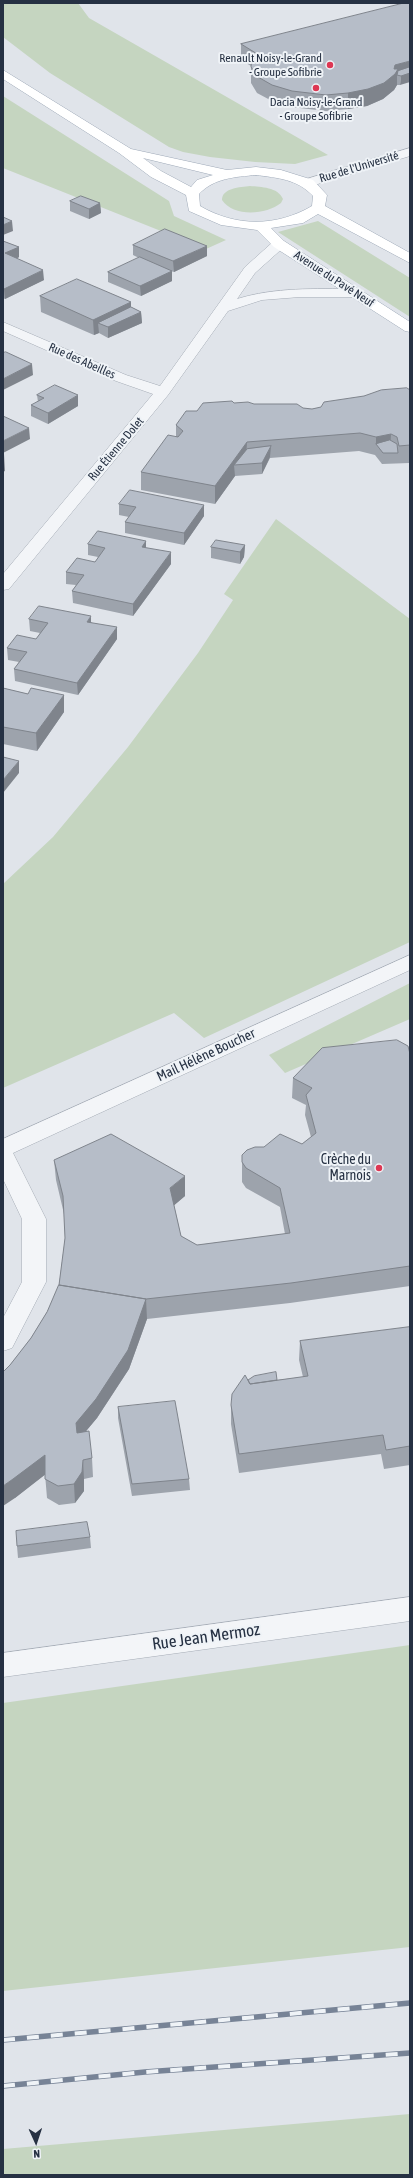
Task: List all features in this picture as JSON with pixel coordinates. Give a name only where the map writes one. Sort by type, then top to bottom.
[{"type":"main road","points":[[3,74],[124,150],[156,174],[192,193]]},
{"type":"main road","points":[[124,150],[227,174]]},
{"type":"main road","points":[[192,193],[202,183],[227,174],[256,171],[281,174],[308,183],[320,195],[318,208]]},
{"type":"main road","points":[[192,193],[194,208],[212,219],[234,225],[261,226],[298,220],[318,208]]},
{"type":"main road","points":[[318,208],[410,259]]},
{"type":"main road","name":"Avenue du Pavé Neuf","points":[[261,226],[279,244],[410,328]]},
{"type":"street","name":"Rue de l'Université","points":[[308,183],[410,152]]},
{"type":"street","name":"Rue Étienne Dolet","points":[[3,585],[163,392],[250,270],[279,244]]},
{"type":"street","points":[[222,308],[261,296],[300,292],[355,293]]},
{"type":"street","name":"Rue des Abeilles","points":[[3,326],[121,378],[163,392]]},
{"type":"street","name":"Mail Hélène Boucher","points":[[3,1148],[410,962]]},
{"type":"street","points":[[3,1155],[34,1219],[34,1282],[3,1341]]},
{"type":"street","name":"Rue Jean Mermoz","points":[[3,1665],[410,1608]]},
{"type":"green space","points":[[3,3],[78,3],[89,18],[328,155],[295,164],[255,162],[210,157],[183,152],[169,147],[50,73],[3,37]]},
{"type":"green space","points":[[3,96],[169,201],[174,216],[226,240],[206,249],[3,168]]},
{"type":"green space","points":[[250,186],[264,187],[273,190],[281,195],[283,199],[281,203],[275,207],[259,212],[242,212],[227,206],[222,200],[225,193],[232,189]]},
{"type":"green space","points":[[318,221],[410,278],[410,317],[278,232]]},
{"type":"green space","points":[[276,519],[410,619],[410,942],[204,1038],[174,1013],[3,1088],[3,884],[53,837],[128,747],[198,653],[233,600],[224,594]]},
{"type":"green space","points":[[410,983],[410,1019],[285,1073],[269,1055]]},
{"type":"green space","points":[[410,1645],[410,1947],[3,1991],[3,1703]]},
{"type":"green space","points":[[410,2114],[410,2175],[3,2175],[3,2149]]},
{"type":"building","name":"Renault Noisy-le-Grand - Groupe Sofibrie","points":[[404,3],[410,3],[410,61],[395,65],[394,69],[398,69],[395,74],[384,83],[368,89],[326,95],[292,91],[272,85],[258,77],[251,67],[252,57],[256,58],[259,55],[241,44]]},
{"type":"building","points":[[410,67],[410,73],[401,76],[397,75],[398,71]]},
{"type":"building","points":[[81,196],[100,203],[89,209],[70,201]]},
{"type":"building","points":[[3,217],[12,221],[3,225]]},
{"type":"building","points":[[165,229],[207,246],[173,261],[133,245]]},
{"type":"building","points":[[3,241],[19,247],[5,253],[43,270],[4,289]]},
{"type":"building","points":[[140,257],[172,271],[140,286],[108,272]]},
{"type":"building","points":[[77,279],[131,302],[93,320],[40,296]]},
{"type":"building","points":[[131,307],[141,312],[108,327],[98,323]]},
{"type":"building","points":[[6,352],[32,364],[3,379],[3,353]]},
{"type":"building","points":[[55,385],[78,395],[48,413],[31,405],[44,398],[37,395]]},
{"type":"building","points":[[407,388],[410,390],[410,445],[399,446],[397,437],[391,434],[376,437],[360,433],[247,442],[215,486],[141,472],[168,435],[178,437],[183,431],[176,425],[186,411],[197,411],[203,403],[232,401],[234,403],[248,402],[254,404],[297,404],[303,408],[312,409],[321,407],[324,402],[364,396],[381,390]]},
{"type":"building","points":[[3,416],[29,428],[3,441]]},
{"type":"building","points":[[390,440],[397,444],[398,453],[383,453],[376,444]]},
{"type":"building","points":[[271,446],[262,463],[234,465],[247,449]]},
{"type":"building","points":[[130,490],[204,505],[184,533],[125,522],[136,507],[119,504]]},
{"type":"building","points":[[98,531],[146,541],[142,547],[171,552],[133,604],[72,591],[84,575],[66,572],[77,558],[95,562],[105,548],[88,544]]},
{"type":"building","points":[[216,540],[245,545],[240,552],[211,547]]},
{"type":"building","points":[[39,606],[91,616],[87,622],[117,627],[77,683],[14,669],[27,652],[7,648],[17,635],[36,639],[48,623],[29,619]]},
{"type":"building","points":[[3,688],[28,694],[31,688],[64,695],[36,733],[3,727]]},
{"type":"building","points":[[3,757],[19,761],[3,780]]},
{"type":"building","points":[[397,1040],[408,1046],[410,1054],[410,1266],[291,1283],[146,1299],[59,1285],[65,1238],[63,1196],[54,1160],[111,1134],[185,1176],[170,1188],[181,1236],[197,1245],[290,1233],[280,1188],[246,1168],[242,1162],[242,1155],[247,1150],[255,1147],[264,1147],[280,1134],[302,1144],[316,1133],[306,1095],[312,1088],[293,1078],[322,1048]]},
{"type":"building","points":[[59,1285],[146,1299],[128,1350],[96,1399],[76,1423],[77,1433],[89,1431],[92,1458],[83,1460],[82,1472],[74,1484],[58,1486],[45,1479],[45,1455],[3,1486],[3,1372],[31,1338],[47,1312]]},
{"type":"building","points":[[410,1327],[410,1446],[386,1450],[383,1435],[239,1454],[231,1405],[232,1394],[245,1375],[250,1384],[308,1376],[300,1341]]},
{"type":"building","points":[[276,1372],[277,1380],[250,1384],[248,1380],[254,1376]]},
{"type":"building","points":[[175,1401],[189,1479],[132,1484],[118,1407]]},
{"type":"building","points":[[87,1522],[90,1537],[17,1546],[16,1531]]},
{"type":"railway","points":[[3,2040],[410,2003]]},
{"type":"railway","points":[[3,2086],[145,2072],[410,2053]]},
{"type":"place","name":"Renault Noisy-le-Grand - Groupe Sofibrie","points":[[330,65]]},
{"type":"place","name":"Dacia Noisy-le-Grand - Groupe Sofibrie","points":[[316,88]]},
{"type":"place","name":"Crèche du Marnois","points":[[379,1168]]}]
